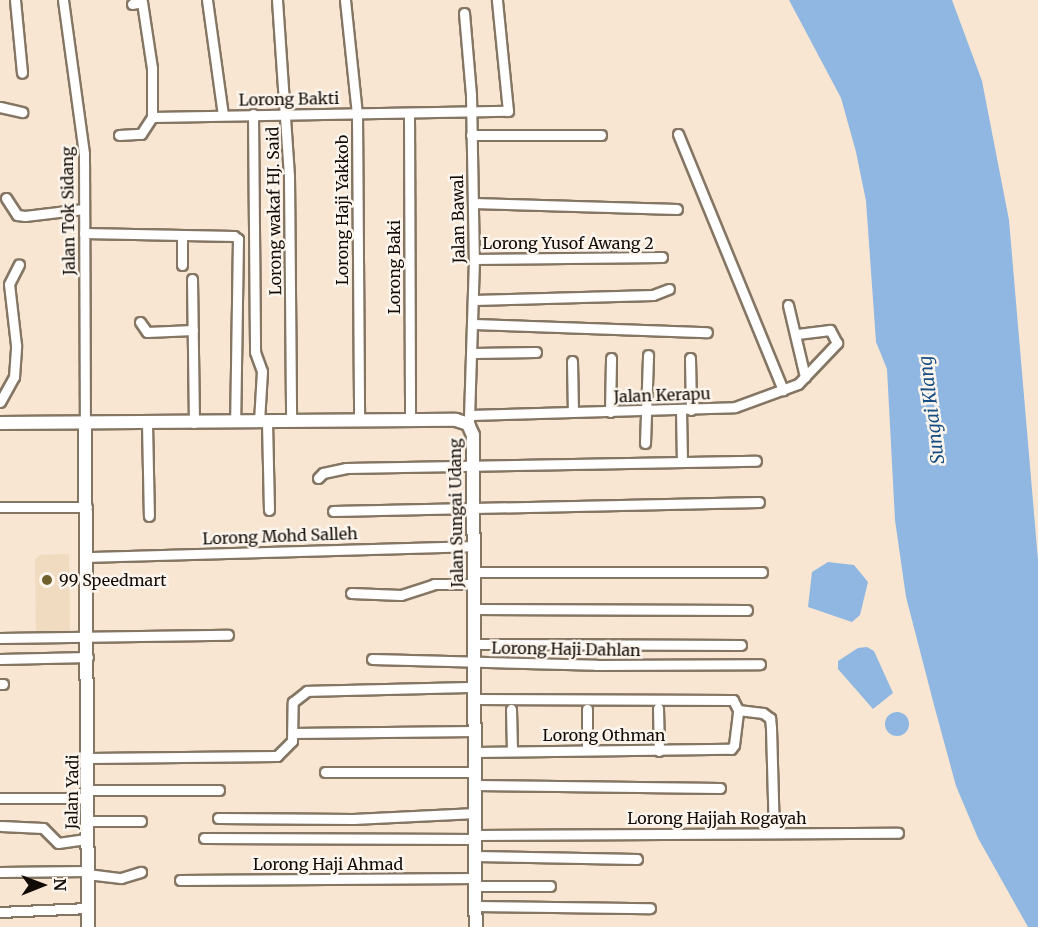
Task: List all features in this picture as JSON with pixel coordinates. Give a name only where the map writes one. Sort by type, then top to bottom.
[{"type":"street","points":[[15,0],[22,73]]},
{"type":"street","name":"Jalan Tok Sidang","points":[[63,0],[84,154],[85,423]]},
{"type":"street","points":[[207,0],[223,116]]},
{"type":"street","name":"Lorong wakaf HJ. Said","points":[[277,0],[286,114],[291,421]]},
{"type":"street","name":"Lorong Haji Yakkob","points":[[345,0],[357,114],[359,420]]},
{"type":"street","name":"Lorong Bakti","points":[[152,117],[508,111],[497,0]]},
{"type":"street","points":[[119,135],[141,134],[152,117],[152,68],[142,1],[132,4]]},
{"type":"street","name":"Jalan Bawal","points":[[464,13],[471,135],[474,259],[474,353],[469,420]]},
{"type":"street","points":[[0,107],[22,112]]},
{"type":"street","points":[[253,114],[255,358],[262,370],[269,510]]},
{"type":"street","name":"Lorong Baki","points":[[409,114],[410,420]]},
{"type":"street","points":[[678,134],[779,392]]},
{"type":"street","points":[[471,135],[601,135]]},
{"type":"street","points":[[6,198],[17,215],[84,209]]},
{"type":"street","points":[[473,203],[677,209]]},
{"type":"street","points":[[84,233],[182,237],[234,236],[238,242],[235,422]]},
{"type":"street","points":[[182,237],[182,265]]},
{"type":"street","points":[[238,242],[254,248]]},
{"type":"street","name":"Lorong Yusof Awang 2","points":[[474,259],[663,257]]},
{"type":"street","points":[[0,402],[14,377],[16,345],[9,284],[19,264]]},
{"type":"street","points":[[192,279],[194,423]]},
{"type":"street","points":[[474,300],[653,295],[669,289]]},
{"type":"street","points":[[788,305],[805,377]]},
{"type":"street","points":[[140,322],[147,332],[193,330]]},
{"type":"street","points":[[474,324],[707,332]]},
{"type":"street","name":"Jalan Kerapu","points":[[469,420],[573,412],[735,407],[754,402],[779,392],[805,377],[835,346],[836,336],[830,330],[795,334]]},
{"type":"street","points":[[474,353],[536,352]]},
{"type":"street","points":[[645,443],[648,355]]},
{"type":"street","points":[[610,412],[611,358]]},
{"type":"street","points":[[682,462],[690,358]]},
{"type":"street","points":[[572,361],[573,412]]},
{"type":"street","name":"Jalan Sungai Udang","points":[[0,423],[147,424],[469,420],[473,435],[477,927]]},
{"type":"street","name":"Jalan Yadi","points":[[85,423],[89,638],[88,927]]},
{"type":"street","points":[[147,424],[149,516]]},
{"type":"street","points":[[318,478],[346,468],[756,461]]},
{"type":"street","points":[[333,511],[474,511],[759,502]]},
{"type":"street","points":[[0,507],[87,507]]},
{"type":"street","name":"Lorong Mohd Salleh","points":[[88,557],[474,546]]},
{"type":"street","points":[[351,593],[401,596],[424,591],[434,584],[474,578],[762,572]]},
{"type":"street","points":[[474,609],[747,610]]},
{"type":"street","points":[[0,638],[228,635]]},
{"type":"street","points":[[475,644],[741,645]]},
{"type":"street","points":[[0,659],[88,657]]},
{"type":"street","name":"Lorong Haji Dahlan","points":[[372,659],[475,663],[760,664]]},
{"type":"street","points":[[89,758],[277,756],[292,741],[293,702],[307,691],[733,700],[738,710],[763,712],[770,718],[774,833]]},
{"type":"street","points":[[658,708],[659,751]]},
{"type":"street","points":[[511,709],[512,751]]},
{"type":"street","points":[[587,709],[587,750]]},
{"type":"street","name":"Lorong Othman","points":[[475,752],[659,751],[733,748],[738,710]]},
{"type":"street","points":[[292,733],[475,731]]},
{"type":"street","points":[[325,772],[476,772]]},
{"type":"street","points":[[476,785],[720,788]]},
{"type":"street","points":[[0,798],[219,790]]},
{"type":"street","points":[[218,818],[354,819],[476,813]]},
{"type":"street","points":[[88,821],[141,821]]},
{"type":"street","points":[[1,826],[46,829],[58,843],[88,839]]},
{"type":"street","name":"Lorong Hajjah Rogayah","points":[[476,837],[898,833]]},
{"type":"street","points":[[204,838],[476,837]]},
{"type":"street","points":[[476,856],[637,860]]},
{"type":"street","points":[[0,872],[87,872],[121,878],[141,872]]},
{"type":"street","name":"Lorong Haji Ahmad","points":[[180,880],[476,882],[550,886]]},
{"type":"street","points":[[476,906],[650,908]]},
{"type":"street","points":[[0,912],[88,908]]},
{"type":"shaded area","points":[[69,554],[70,635],[36,636],[35,560],[40,555]]},
{"type":"water","name":"Sungai Klang","points":[[789,0],[952,0],[982,81],[1009,220],[1038,560],[1038,927],[1028,927],[978,838],[956,786],[934,705],[906,597],[895,520],[887,369],[876,342],[866,201],[856,152],[841,98]]},
{"type":"water","points":[[828,562],[854,565],[868,582],[860,615],[852,622],[808,607],[812,572]]},
{"type":"water","points":[[867,647],[874,651],[893,693],[873,709],[838,669],[838,661],[858,648]]},
{"type":"water","points":[[897,712],[902,713],[908,719],[908,729],[902,735],[897,736],[892,735],[886,729],[885,724],[886,719],[892,713]]},
{"type":"place","name":"99 Speedmart","points":[[47,580]]}]
